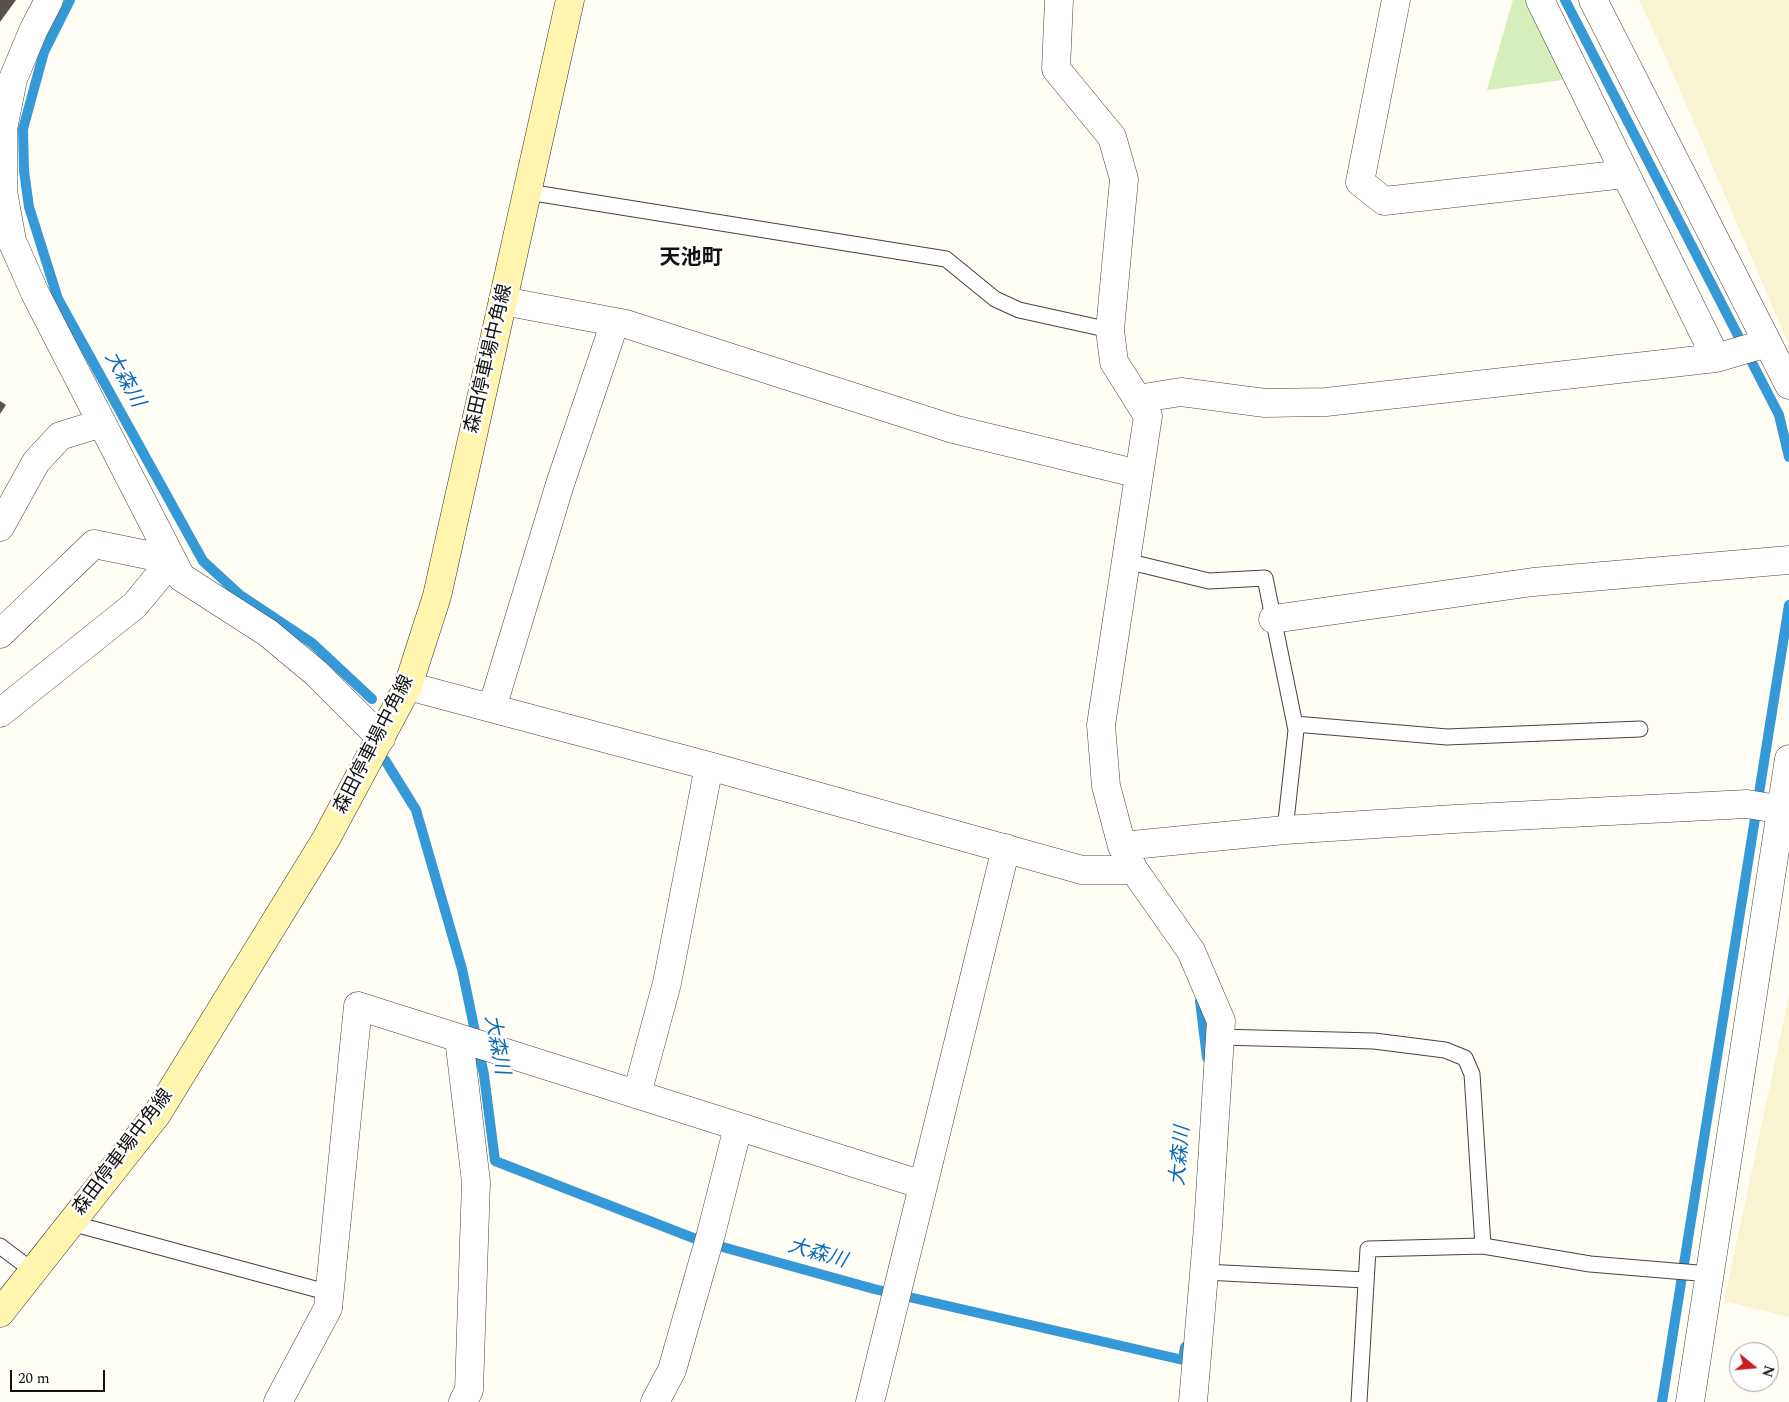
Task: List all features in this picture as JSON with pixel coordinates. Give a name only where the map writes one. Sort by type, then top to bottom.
[{"type":"main road","name":"森田停車場中角線","points":[[0,1313],[157,1114],[326,839],[408,686],[437,596],[570,0]]},
{"type":"street","points":[[49,0],[32,31],[13,79],[3,129],[3,191],[12,241],[35,293],[181,577],[268,634],[316,673],[381,738]]},
{"type":"street","points":[[1059,0],[1056,69],[1112,137],[1124,179],[1110,330],[1114,362],[1148,416],[1100,725],[1106,786],[1122,846],[1134,870],[1191,951],[1221,1021],[1193,1402]]},
{"type":"street","points":[[1396,0],[1360,182],[1384,201],[1625,174]]},
{"type":"street","points":[[1540,0],[1625,174],[1743,350],[1789,385]]},
{"type":"street","points":[[1593,0],[1743,350]]},
{"type":"street","points":[[503,301],[615,322],[952,429],[1139,474]]},
{"type":"street","points":[[492,708],[560,484],[615,322]]},
{"type":"street","points":[[1137,398],[1181,392],[1265,403],[1326,402],[1743,350]]},
{"type":"street","points":[[0,527],[36,462],[60,436],[102,423]]},
{"type":"street","points":[[0,634],[94,544],[172,560]]},
{"type":"street","points":[[0,713],[135,605],[172,560]]},
{"type":"street","points":[[1273,619],[1533,582],[1785,560]]},
{"type":"street","points":[[408,686],[709,766],[1082,870],[1134,870]]},
{"type":"street","points":[[1690,1402],[1701,1274],[1772,808],[1789,758]]},
{"type":"street","points":[[637,1094],[667,983],[709,766]]},
{"type":"street","points":[[1122,846],[1285,830],[1772,808]]},
{"type":"street","points":[[870,1402],[1006,848]]},
{"type":"street","points":[[278,1402],[328,1308],[358,1006],[923,1186]]},
{"type":"street","points":[[463,1402],[469,1390],[476,1182],[471,1042]]},
{"type":"street","points":[[655,1402],[672,1370],[709,1241],[738,1127]]},
{"type":"lane","points":[[528,192],[946,259],[995,299],[1019,310],[1110,330]]},
{"type":"lane","points":[[1126,562],[1209,581],[1265,578],[1296,730],[1285,830]]},
{"type":"lane","points":[[1295,724],[1447,737],[1640,730]]},
{"type":"lane","points":[[1220,1037],[1374,1041],[1445,1050],[1465,1058],[1472,1074],[1483,1246]]},
{"type":"lane","points":[[71,1223],[330,1293]]},
{"type":"lane","points":[[0,1246],[33,1271]]},
{"type":"lane","points":[[1359,1402],[1368,1249],[1483,1246],[1590,1264],[1701,1274]]},
{"type":"lane","points":[[1204,1272],[1366,1280]]},
{"type":"shaded area","points":[[1639,0],[1789,0],[1789,345],[1668,62]]},
{"type":"shaded area","points":[[1789,996],[1789,1317],[1724,1301]]},
{"type":"green space","points":[[1513,0],[1540,0],[1578,78],[1487,90]]},
{"type":"building","points":[[0,0],[16,0],[0,22]]},
{"type":"building","points":[[0,401],[6,405],[0,414]]},
{"type":"waterway","name":"大森川","points":[[70,0],[44,52],[23,129],[24,171],[29,207],[58,299],[203,561],[240,595],[312,643],[372,699]]},
{"type":"waterway","points":[[1565,0],[1779,415],[1789,457]]},
{"type":"waterway","points":[[1662,1402],[1789,605]]},
{"type":"waterway","name":"大森川","points":[[385,760],[416,810],[462,969],[484,1075],[495,1161],[701,1241],[874,1289],[1183,1360],[1185,1347]]},
{"type":"waterway","name":"大森川","points":[[1200,1001],[1207,1058]]},
{"type":"district","name":"天池町","points":[[691,260]]}]
